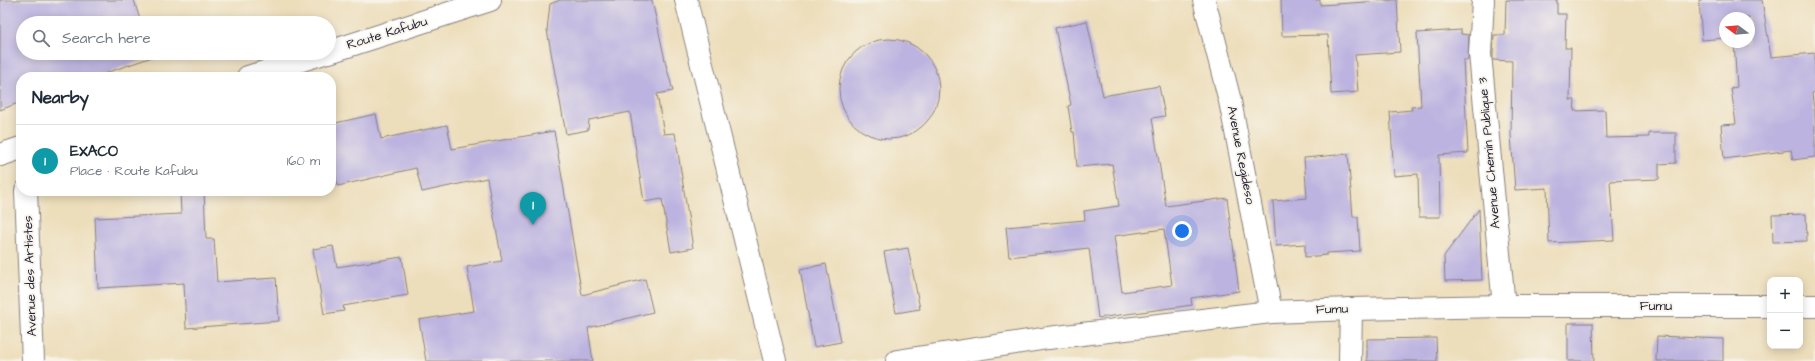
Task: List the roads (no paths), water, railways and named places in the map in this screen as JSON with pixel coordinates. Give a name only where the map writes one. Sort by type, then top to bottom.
[{"type":"street","points":[[686,0],[774,361]]},
{"type":"street","name":"Avenue Regideso","points":[[1204,0],[1230,101],[1270,312]]},
{"type":"street","name":"Avenue Chemin Publique 3","points":[[1483,0],[1480,54],[1504,306]]},
{"type":"street","name":"Route Kafubu","points":[[336,50],[480,2]]},
{"type":"street","points":[[264,72],[302,60]]},
{"type":"street","points":[[0,155],[16,150]]},
{"type":"street","name":"Avenue des Artistes","points":[[26,196],[33,361]]},
{"type":"street","name":"Fumu","points":[[898,361],[1048,338],[1270,312],[1351,308],[1504,306],[1767,306]]},
{"type":"street","points":[[1803,306],[1815,306]]},
{"type":"street","points":[[1350,361],[1351,308]]},
{"type":"place","name":"EXACO","points":[[533,225]]}]
